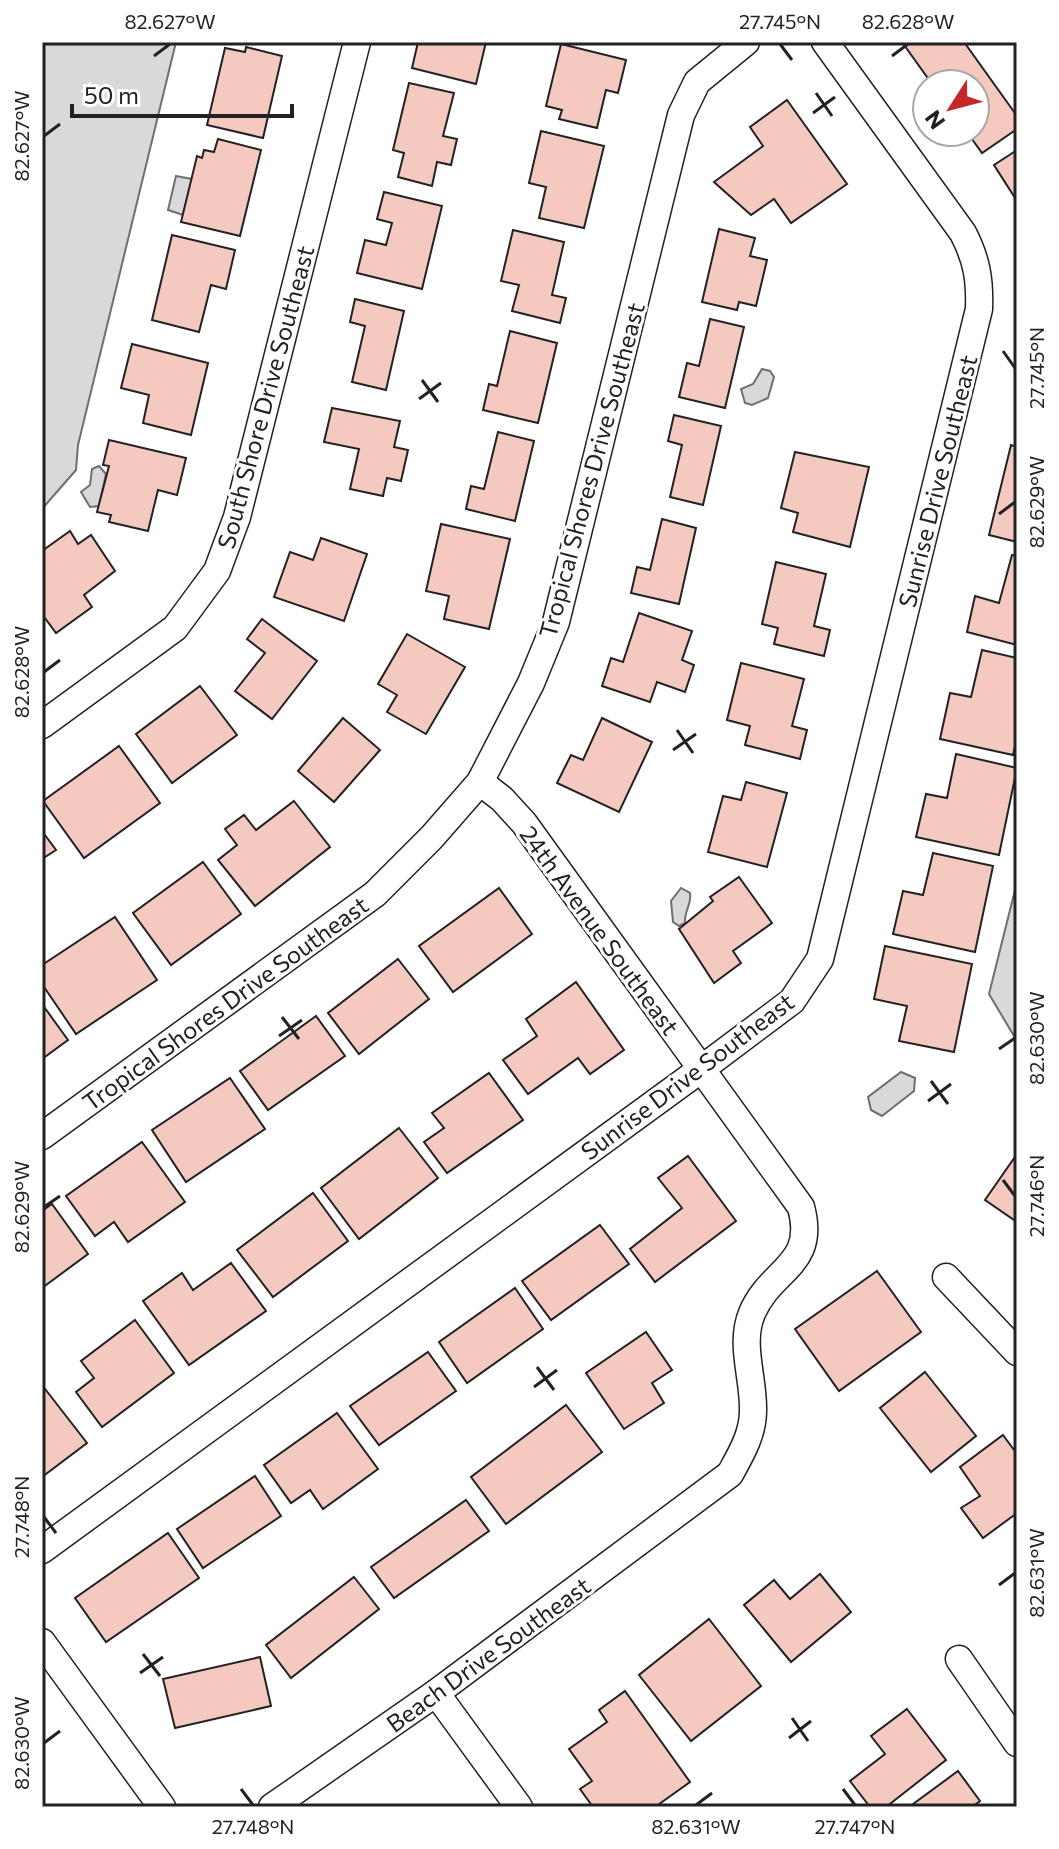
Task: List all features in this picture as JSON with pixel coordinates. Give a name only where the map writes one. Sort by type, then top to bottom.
[{"type":"street","name":"South Shore Drive Southeast","points":[[42,725],[175,628],[217,571],[237,517],[357,42]]},
{"type":"street","name":"Tropical Shores Drive Southeast","points":[[42,1136],[375,894],[432,837],[480,782],[531,683],[556,622],[681,115],[697,82],[746,42]]},
{"type":"street","name":"Sunrise Drive Southeast","points":[[42,1550],[792,1001],[820,959],[979,309],[980,282],[976,258],[963,233],[825,42]]},
{"type":"street","name":"24th Avenue Southeast","points":[[480,782],[524,823],[801,1207],[806,1226],[804,1246],[753,1311],[747,1335],[753,1414],[747,1443],[730,1474],[703,1498]]},
{"type":"street","points":[[946,1277],[1017,1352]]},
{"type":"street","name":"Beach Drive Southeast","points":[[272,1807],[436,1693],[703,1498]]},
{"type":"street","points":[[42,1642],[162,1807]]},
{"type":"street","points":[[959,1659],[1017,1743]]},
{"type":"street","points":[[436,1693],[519,1807]]},
{"type":"shaded area","points":[[42,42],[176,42],[78,445],[76,470],[42,509]]},
{"type":"shaded area","points":[[176,176],[192,179],[183,215],[168,210]]},
{"type":"shaded area","points":[[762,369],[770,371],[774,377],[768,398],[752,405],[745,403],[741,389],[753,384]]},
{"type":"shaded area","points":[[99,466],[106,474],[99,506],[90,507],[81,492],[90,485],[92,469]]},
{"type":"shaded area","points":[[1017,882],[1017,1041],[989,994]]},
{"type":"shaded area","points":[[681,888],[690,893],[690,897],[685,923],[679,926],[673,922],[671,901]]},
{"type":"shaded area","points":[[901,1072],[915,1078],[914,1091],[882,1116],[871,1110],[868,1097]]},
{"type":"building","points":[[418,42],[486,42],[476,84],[412,68]]},
{"type":"building","points":[[902,42],[964,42],[983,68],[921,68]]},
{"type":"building","points":[[561,44],[626,60],[618,93],[606,90],[597,128],[559,119],[562,110],[546,106]]},
{"type":"building","points":[[246,47],[282,56],[263,138],[207,125],[225,48],[245,52]]},
{"type":"building","points":[[991,80],[1017,116],[1017,129],[991,147]]},
{"type":"building","points":[[409,83],[454,93],[443,136],[457,139],[451,165],[437,162],[432,186],[398,177],[404,153],[393,150]]},
{"type":"building","points":[[787,100],[847,184],[791,223],[774,199],[751,215],[714,182],[763,146],[750,127]]},
{"type":"building","points":[[541,131],[604,146],[584,228],[539,218],[546,187],[529,183]]},
{"type":"building","points":[[218,139],[261,150],[240,236],[181,222],[197,156],[202,158],[204,150],[214,152]]},
{"type":"building","points":[[1017,150],[1017,201],[994,165]]},
{"type":"building","points":[[384,192],[442,206],[422,289],[357,273],[365,240],[386,245],[392,223],[377,219]]},
{"type":"building","points":[[719,229],[755,238],[750,256],[767,260],[756,306],[739,302],[737,310],[702,302]]},
{"type":"building","points":[[513,230],[564,242],[552,295],[566,298],[560,323],[512,311],[519,285],[501,281]]},
{"type":"building","points":[[172,235],[235,250],[226,289],[211,285],[199,332],[152,320]]},
{"type":"building","points":[[355,299],[404,311],[386,390],[352,382],[365,326],[350,322]]},
{"type":"building","points":[[710,319],[744,327],[725,408],[679,397],[687,363],[699,366]]},
{"type":"building","points":[[510,331],[557,343],[538,423],[483,410],[489,384],[497,386]]},
{"type":"building","points":[[132,344],[208,363],[191,435],[143,423],[149,395],[121,388]]},
{"type":"building","points":[[332,408],[400,421],[394,447],[408,450],[401,481],[387,478],[383,496],[350,489],[359,449],[324,442]]},
{"type":"building","points":[[674,415],[721,426],[703,505],[670,497],[682,445],[668,441]]},
{"type":"building","points":[[498,432],[534,441],[515,521],[466,509],[471,486],[484,489]]},
{"type":"building","points":[[109,440],[186,458],[177,495],[158,490],[148,531],[109,522],[111,515],[97,512],[109,466],[103,465]]},
{"type":"building","points":[[1011,445],[1017,447],[1017,542],[989,535]]},
{"type":"building","points":[[795,452],[869,467],[850,547],[793,532],[798,513],[781,508]]},
{"type":"building","points":[[662,519],[696,528],[679,604],[631,593],[637,567],[650,570]]},
{"type":"building","points":[[441,524],[510,539],[489,629],[444,619],[449,596],[426,591]]},
{"type":"building","points":[[70,531],[78,544],[91,535],[115,571],[84,595],[92,607],[56,633],[42,614],[42,551]]},
{"type":"building","points":[[321,538],[367,554],[344,621],[274,597],[290,552],[313,560]]},
{"type":"building","points":[[1012,555],[1017,556],[1017,645],[967,632],[975,596],[999,603]]},
{"type":"building","points":[[776,562],[826,574],[814,626],[830,630],[824,656],[774,644],[778,628],[762,624]]},
{"type":"building","points":[[639,613],[692,631],[682,660],[694,665],[685,692],[657,682],[650,702],[602,686],[611,658],[623,662]]},
{"type":"building","points":[[262,619],[317,661],[272,719],[235,691],[265,653],[247,639]]},
{"type":"building","points":[[407,634],[465,667],[426,734],[387,712],[397,695],[378,684]]},
{"type":"building","points":[[982,650],[1017,658],[1017,739],[1013,755],[940,739],[950,693],[971,697]]},
{"type":"building","points":[[741,663],[804,679],[792,726],[807,730],[800,759],[745,745],[750,726],[727,720]]},
{"type":"building","points":[[200,686],[237,735],[172,783],[136,734]]},
{"type":"building","points":[[343,718],[380,750],[334,802],[298,771]]},
{"type":"building","points":[[602,718],[652,742],[619,812],[557,783],[571,755],[583,760]]},
{"type":"building","points":[[119,746],[160,803],[84,858],[43,801]]},
{"type":"building","points":[[956,754],[1017,768],[999,855],[916,837],[926,794],[947,798]]},
{"type":"building","points":[[746,782],[787,793],[767,867],[708,852],[723,796],[741,800]]},
{"type":"building","points":[[294,801],[330,847],[255,906],[218,860],[237,845],[225,829],[244,815],[256,830]]},
{"type":"building","points":[[42,831],[56,850],[42,859]]},
{"type":"building","points":[[933,853],[993,866],[975,952],[893,934],[903,891],[923,895]]},
{"type":"building","points":[[203,862],[241,914],[171,965],[133,913]]},
{"type":"building","points":[[739,877],[772,923],[733,951],[741,963],[714,983],[679,929],[713,901],[710,897]]},
{"type":"building","points":[[499,888],[532,934],[453,992],[419,946]]},
{"type":"building","points":[[115,917],[157,980],[76,1034],[42,984],[42,965]]},
{"type":"building","points":[[885,946],[972,964],[954,1052],[899,1041],[907,1006],[874,999]]},
{"type":"building","points":[[398,959],[429,999],[359,1054],[328,1013]]},
{"type":"building","points":[[576,982],[624,1050],[590,1074],[578,1058],[528,1094],[503,1060],[537,1036],[526,1019]]},
{"type":"building","points":[[42,1004],[68,1040],[42,1059]]},
{"type":"building","points":[[316,1016],[345,1056],[268,1110],[240,1071]]},
{"type":"building","points":[[489,1073],[523,1120],[447,1173],[424,1142],[444,1128],[432,1113]]},
{"type":"building","points":[[230,1078],[265,1129],[186,1182],[152,1130]]},
{"type":"building","points":[[399,1128],[438,1178],[359,1239],[321,1188]]},
{"type":"building","points":[[142,1142],[185,1202],[128,1242],[114,1222],[95,1236],[66,1196]]},
{"type":"building","points":[[1017,1154],[1017,1222],[985,1200]]},
{"type":"building","points":[[688,1156],[736,1221],[655,1282],[630,1249],[682,1208],[658,1178]]},
{"type":"building","points":[[313,1193],[348,1241],[273,1297],[237,1250]]},
{"type":"building","points":[[52,1204],[88,1254],[42,1288],[42,1211]]},
{"type":"building","points":[[600,1225],[629,1264],[551,1320],[522,1281]]},
{"type":"building","points":[[231,1263],[266,1311],[189,1365],[143,1301],[182,1273],[193,1290]]},
{"type":"building","points":[[877,1271],[921,1332],[839,1391],[795,1329]]},
{"type":"building","points":[[515,1288],[543,1329],[467,1383],[439,1342]]},
{"type":"building","points":[[135,1320],[174,1373],[102,1427],[76,1392],[94,1378],[81,1361]]},
{"type":"building","points":[[646,1332],[672,1370],[652,1383],[664,1403],[624,1429],[586,1373]]},
{"type":"building","points":[[428,1352],[456,1391],[379,1445],[350,1406]]},
{"type":"building","points":[[925,1372],[976,1436],[931,1472],[880,1408]]},
{"type":"building","points":[[42,1385],[87,1443],[42,1477]]},
{"type":"building","points":[[566,1405],[602,1452],[506,1524],[471,1477]]},
{"type":"building","points":[[337,1413],[378,1469],[323,1509],[310,1490],[291,1503],[264,1465]]},
{"type":"building","points":[[1003,1435],[1017,1454],[1017,1513],[983,1538],[961,1508],[980,1496],[960,1467]]},
{"type":"building","points":[[255,1476],[281,1516],[203,1568],[177,1529]]},
{"type":"building","points":[[466,1500],[489,1531],[394,1598],[371,1567]]},
{"type":"building","points":[[168,1533],[199,1578],[106,1642],[75,1598]]},
{"type":"building","points":[[820,1574],[851,1612],[791,1662],[744,1605],[774,1580],[790,1599]]},
{"type":"building","points":[[354,1577],[379,1609],[291,1678],[266,1645]]},
{"type":"building","points":[[709,1619],[761,1686],[691,1741],[639,1675]]},
{"type":"building","points":[[260,1657],[271,1706],[175,1728],[163,1679]]},
{"type":"building","points":[[625,1691],[690,1782],[655,1807],[593,1807],[580,1789],[592,1781],[569,1749],[607,1722],[599,1710]]},
{"type":"building","points":[[907,1709],[946,1760],[886,1807],[870,1807],[850,1781],[885,1754],[871,1736]]},
{"type":"building","points":[[958,1771],[980,1801],[972,1807],[909,1807]]}]
